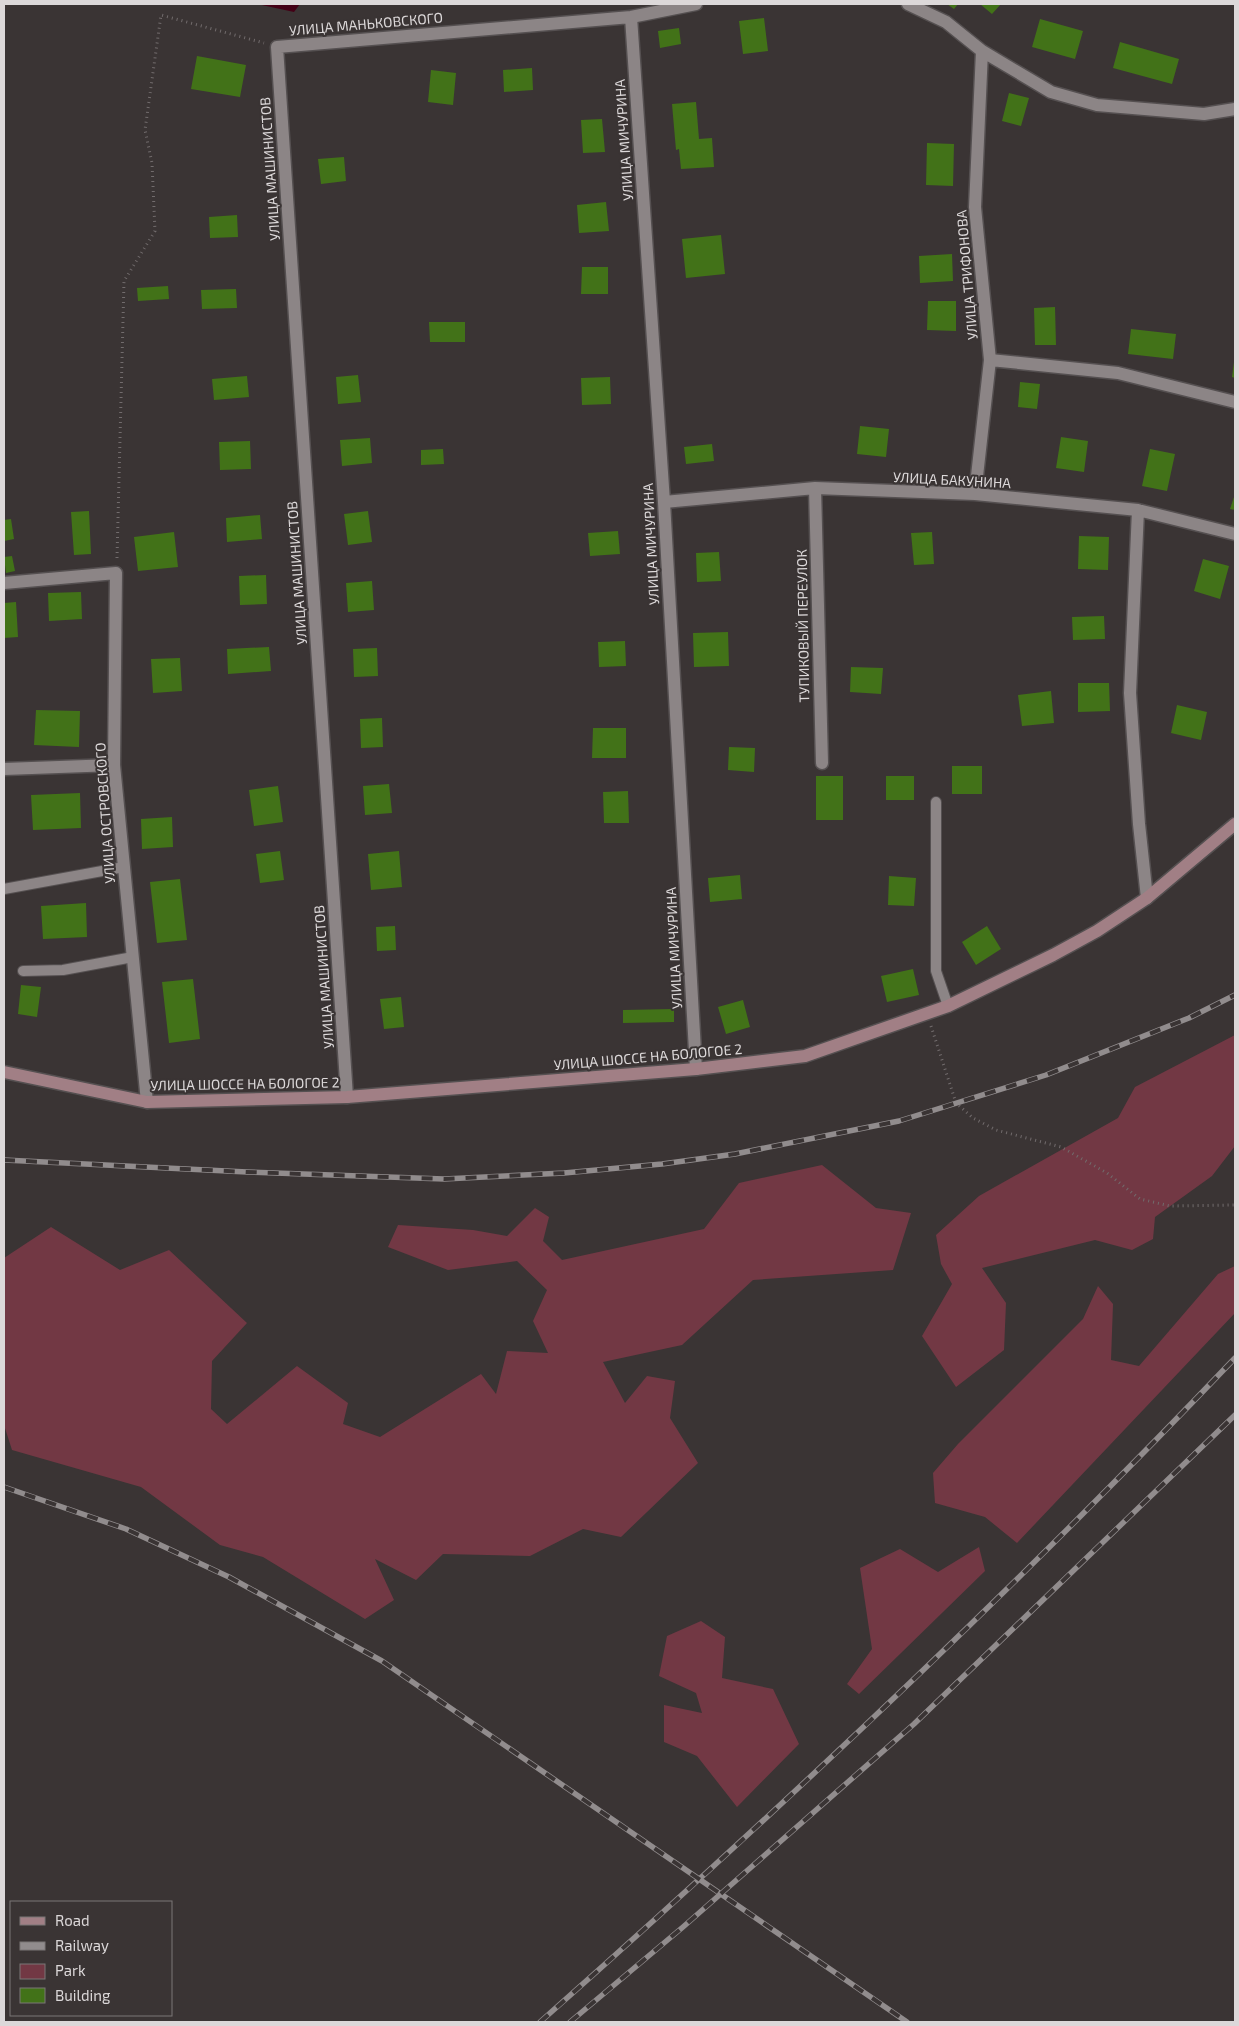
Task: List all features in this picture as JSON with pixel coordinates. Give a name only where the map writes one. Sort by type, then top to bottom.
[{"type":"street","name":"УЛИЦА МАНЬКОВСКОГО","points":[[277,47],[631,17],[696,4]]},
{"type":"street","points":[[908,4],[946,22],[982,51],[1051,92],[1097,105],[1204,114],[1235,109]]},
{"type":"street","name":"УЛИЦА МИЧУРИНА","points":[[631,17],[664,502],[696,1069]]},
{"type":"street","name":"УЛИЦА МАШИНИСТОВ","points":[[277,47],[347,1097]]},
{"type":"street","name":"УЛИЦА ТРИФОНОВА","points":[[975,494],[990,360],[975,206],[982,51]]},
{"type":"street","points":[[990,360],[1118,373],[1235,402]]},
{"type":"street","name":"УЛИЦА БАКУНИНА","points":[[664,502],[815,488],[975,494],[1138,510],[1235,534]]},
{"type":"street","name":"ТУПИКОВЫЙ ПЕРЕУЛОК","points":[[815,488],[822,763]]},
{"type":"street","points":[[1138,510],[1130,693],[1139,824],[1147,898]]},
{"type":"street","points":[[4,582],[116,573]]},
{"type":"street","name":"УЛИЦА ОСТРОВСКОГО","points":[[116,573],[114,765],[147,1102]]},
{"type":"street","points":[[4,769],[114,765]]},
{"type":"street","name":"УЛИЦА ШОССЕ НА БОЛОГОЕ 2","points":[[4,1072],[147,1102],[347,1097],[696,1069],[805,1056],[948,1006],[1053,955],[1097,931],[1147,898],[1235,824]]},
{"type":"lane","points":[[936,802],[936,971],[948,1006]]},
{"type":"lane","points":[[4,889],[124,867]]},
{"type":"lane","points":[[23,971],[62,970],[133,957]]},
{"type":"path","points":[[116,573],[124,281],[155,231],[152,163],[145,130],[161,15],[277,47]]},
{"type":"path","points":[[927,1014],[956,1103],[973,1118],[996,1130],[1061,1147],[1107,1173],[1140,1199],[1170,1206],[1235,1205]]},
{"type":"green space","points":[[1235,1035],[1235,1146],[1212,1176],[1155,1217],[1153,1239],[1132,1250],[1095,1240],[982,1268],[1006,1303],[1004,1350],[956,1387],[922,1336],[952,1284],[941,1264],[936,1235],[979,1196],[1118,1118],[1135,1087]]},
{"type":"green space","points":[[822,1165],[876,1208],[911,1213],[893,1270],[753,1280],[682,1345],[603,1362],[625,1403],[647,1376],[675,1381],[670,1418],[698,1463],[621,1537],[583,1529],[530,1556],[443,1554],[416,1580],[375,1559],[394,1600],[365,1619],[263,1557],[220,1545],[141,1487],[12,1450],[4,1425],[4,1258],[51,1227],[120,1270],[169,1250],[247,1323],[212,1361],[211,1409],[227,1424],[297,1366],[348,1403],[343,1424],[380,1437],[481,1374],[496,1394],[507,1351],[548,1353],[533,1321],[547,1290],[517,1261],[448,1270],[388,1247],[398,1225],[473,1230],[507,1236],[535,1208],[549,1217],[543,1241],[562,1260],[704,1229],[739,1183]]},
{"type":"green space","points":[[1235,1266],[1235,1313],[1017,1543],[985,1517],[935,1503],[933,1473],[958,1444],[1083,1319],[1098,1286],[1113,1304],[1111,1360],[1139,1366],[1218,1274]]},
{"type":"green space","points":[[979,1547],[985,1571],[859,1694],[847,1684],[872,1649],[860,1568],[900,1549],[938,1572]]},
{"type":"green space","points":[[701,1621],[725,1637],[722,1678],[773,1689],[799,1744],[737,1807],[697,1756],[664,1742],[664,1705],[702,1713],[696,1693],[659,1676],[667,1636]]},
{"type":"shaded area","points":[[257,4],[300,4],[294,12]]},
{"type":"building","points":[[947,4],[958,4],[954,9]]},
{"type":"building","points":[[980,4],[1001,4],[992,14]]},
{"type":"building","points":[[764,18],[768,51],[743,54],[739,21]]},
{"type":"building","points":[[1040,19],[1083,31],[1075,59],[1032,47]]},
{"type":"building","points":[[679,28],[681,44],[660,48],[658,31]]},
{"type":"building","points":[[1120,42],[1179,59],[1172,84],[1113,68]]},
{"type":"building","points":[[197,56],[246,65],[240,97],[191,89]]},
{"type":"building","points":[[532,68],[533,90],[504,92],[503,70]]},
{"type":"building","points":[[431,70],[456,73],[453,105],[428,102]]},
{"type":"building","points":[[1009,93],[1029,98],[1021,126],[1002,121]]},
{"type":"building","points":[[696,102],[699,139],[712,138],[714,167],[681,169],[679,149],[676,150],[672,104]]},
{"type":"building","points":[[602,119],[605,152],[583,153],[581,120]]},
{"type":"building","points":[[927,143],[954,144],[953,186],[926,185]]},
{"type":"building","points":[[344,157],[346,181],[321,184],[318,159]]},
{"type":"building","points":[[606,202],[609,231],[579,233],[577,205]]},
{"type":"building","points":[[237,215],[238,237],[210,238],[209,217]]},
{"type":"building","points":[[721,235],[725,274],[686,278],[682,239]]},
{"type":"building","points":[[952,254],[953,281],[920,283],[919,256]]},
{"type":"building","points":[[582,267],[608,267],[608,294],[581,294]]},
{"type":"building","points":[[168,286],[169,299],[138,301],[137,288]]},
{"type":"building","points":[[236,289],[237,308],[202,309],[201,290]]},
{"type":"building","points":[[928,301],[956,301],[956,331],[927,330]]},
{"type":"building","points":[[1055,307],[1056,345],[1035,345],[1034,308]]},
{"type":"building","points":[[429,322],[465,322],[465,342],[430,342]]},
{"type":"building","points":[[1131,329],[1176,334],[1173,359],[1128,354]]},
{"type":"building","points":[[1235,362],[1235,378],[1232,377]]},
{"type":"building","points":[[358,375],[361,402],[338,404],[336,377]]},
{"type":"building","points":[[247,376],[249,397],[214,400],[212,379]]},
{"type":"building","points":[[610,377],[611,404],[582,405],[581,378]]},
{"type":"building","points":[[1020,382],[1040,384],[1037,409],[1018,407]]},
{"type":"building","points":[[860,426],[889,429],[886,457],[857,454]]},
{"type":"building","points":[[1061,437],[1088,441],[1084,472],[1056,468]]},
{"type":"building","points":[[370,438],[372,463],[342,466],[340,440]]},
{"type":"building","points":[[250,441],[251,469],[220,470],[219,442]]},
{"type":"building","points":[[712,444],[714,461],[686,464],[684,447]]},
{"type":"building","points":[[443,449],[444,464],[421,465],[421,450]]},
{"type":"building","points":[[1150,449],[1175,454],[1167,491],[1142,486]]},
{"type":"building","points":[[1235,494],[1235,510],[1230,509]]},
{"type":"building","points":[[89,511],[91,554],[74,555],[71,512]]},
{"type":"building","points":[[368,511],[372,542],[348,545],[344,514]]},
{"type":"building","points":[[260,515],[262,539],[227,542],[226,518]]},
{"type":"building","points":[[11,519],[14,539],[4,541],[4,520]]},
{"type":"building","points":[[618,531],[620,554],[590,556],[588,533]]},
{"type":"building","points":[[174,532],[178,567],[138,571],[134,537]]},
{"type":"building","points":[[932,532],[934,564],[914,565],[911,533]]},
{"type":"building","points":[[1079,536],[1109,537],[1108,570],[1078,569]]},
{"type":"building","points":[[719,552],[721,581],[697,582],[696,553]]},
{"type":"building","points":[[12,556],[15,571],[6,573],[4,557]]},
{"type":"building","points":[[1203,559],[1229,566],[1220,599],[1194,591]]},
{"type":"building","points":[[266,575],[267,604],[240,605],[239,576]]},
{"type":"building","points":[[372,581],[374,610],[348,612],[346,583]]},
{"type":"building","points":[[81,592],[82,619],[49,621],[48,593]]},
{"type":"building","points":[[16,602],[18,637],[4,638],[4,603]]},
{"type":"building","points":[[1104,616],[1105,639],[1073,640],[1072,617]]},
{"type":"building","points":[[728,632],[729,666],[694,667],[693,633]]},
{"type":"building","points":[[625,641],[626,666],[599,667],[598,642]]},
{"type":"building","points":[[269,647],[271,671],[228,674],[227,649]]},
{"type":"building","points":[[377,648],[378,676],[354,677],[353,649]]},
{"type":"building","points":[[180,658],[182,691],[153,693],[151,659]]},
{"type":"building","points":[[851,667],[883,668],[881,694],[850,692]]},
{"type":"building","points":[[1078,683],[1109,683],[1110,711],[1078,712]]},
{"type":"building","points":[[1051,691],[1054,723],[1022,726],[1018,695]]},
{"type":"building","points":[[1177,705],[1207,712],[1201,740],[1171,733]]},
{"type":"building","points":[[36,710],[80,711],[79,747],[34,745]]},
{"type":"building","points":[[382,718],[383,747],[361,748],[360,719]]},
{"type":"building","points":[[593,728],[626,728],[626,758],[592,758]]},
{"type":"building","points":[[729,747],[755,748],[754,772],[728,770]]},
{"type":"building","points":[[952,766],[982,766],[982,794],[952,794]]},
{"type":"building","points":[[816,776],[843,776],[843,820],[816,820]]},
{"type":"building","points":[[886,776],[914,776],[914,800],[886,800]]},
{"type":"building","points":[[389,784],[392,813],[365,815],[363,786]]},
{"type":"building","points":[[278,786],[283,822],[254,826],[249,790]]},
{"type":"building","points":[[628,791],[629,823],[604,823],[603,792]]},
{"type":"building","points":[[80,793],[81,828],[33,830],[31,795]]},
{"type":"building","points":[[172,817],[173,847],[142,849],[141,819]]},
{"type":"building","points":[[280,851],[284,880],[260,883],[256,854]]},
{"type":"building","points":[[399,851],[402,887],[371,890],[368,854]]},
{"type":"building","points":[[740,875],[742,899],[710,902],[708,878]]},
{"type":"building","points":[[889,876],[916,878],[914,906],[888,905]]},
{"type":"building","points":[[180,879],[187,940],[157,943],[150,882]]},
{"type":"building","points":[[86,903],[87,937],[43,939],[41,906]]},
{"type":"building","points":[[395,926],[396,950],[377,951],[376,927]]},
{"type":"building","points":[[987,926],[1001,949],[976,965],[962,942]]},
{"type":"building","points":[[913,969],[919,995],[887,1002],[881,976]]},
{"type":"building","points":[[193,979],[200,1039],[169,1043],[162,982]]},
{"type":"building","points":[[21,985],[41,987],[37,1017],[18,1014]]},
{"type":"building","points":[[401,997],[404,1027],[384,1029],[380,999]]},
{"type":"building","points":[[743,1000],[750,1027],[726,1034],[718,1007]]},
{"type":"building","points":[[674,1009],[674,1022],[623,1023],[623,1010]]},
{"type":"railway","points":[[4,1160],[247,1172],[444,1179],[564,1173],[662,1164],[735,1154],[899,1121],[1046,1075],[1189,1018],[1235,995]]},
{"type":"railway","points":[[540,2022],[719,1861],[895,1698],[1067,1530],[1235,1358]]},
{"type":"railway","points":[[570,2022],[683,1927],[914,1724],[1235,1415]]},
{"type":"railway","points":[[4,1487],[126,1529],[229,1577],[382,1661],[907,2022]]}]
